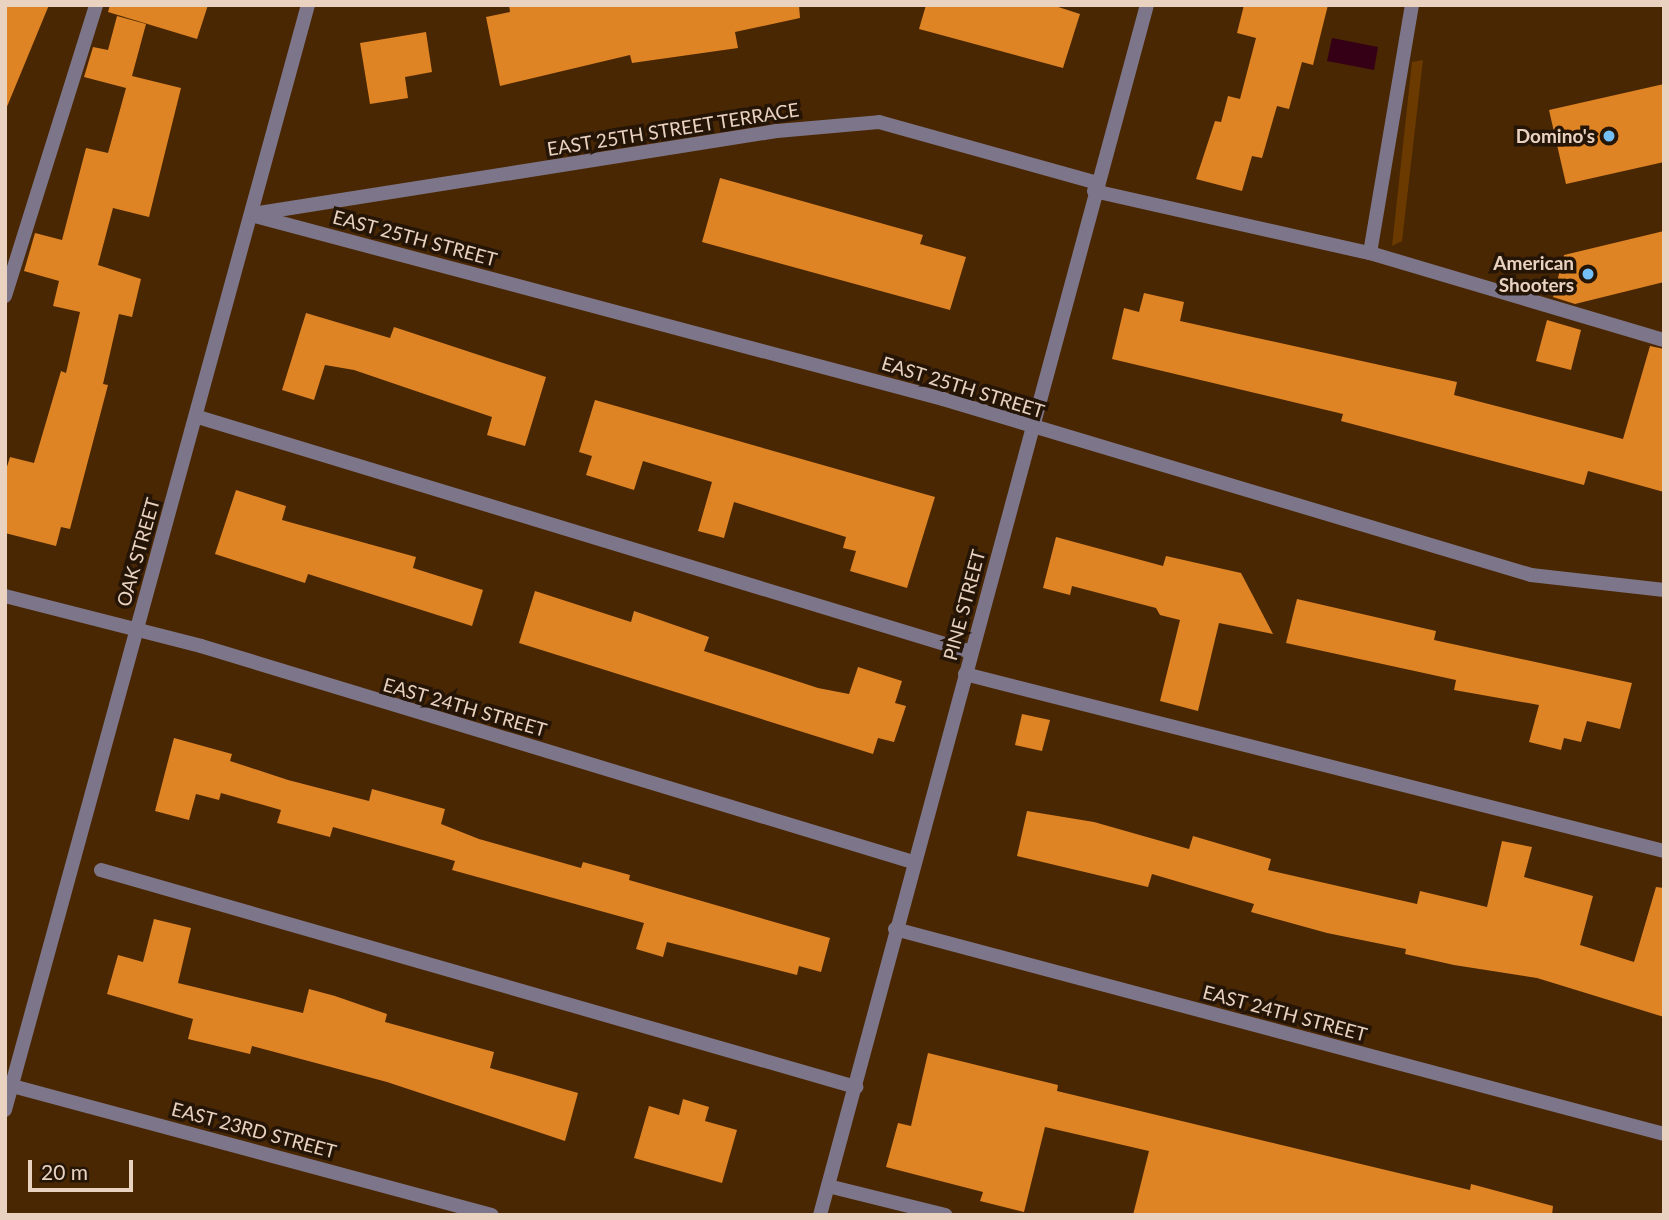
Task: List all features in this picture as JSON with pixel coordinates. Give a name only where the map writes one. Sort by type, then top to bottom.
[{"type":"street","points":[[5,296],[96,5]]},
{"type":"street","name":"OAK STREET","points":[[5,1110],[8,1085],[198,417],[308,5]]},
{"type":"street","name":"PINE STREET","points":[[820,1215],[856,1087],[913,862],[1147,5]]},
{"type":"street","points":[[1370,253],[1412,5]]},
{"type":"street","name":"EAST 25TH STREET TERRACE","points":[[251,215],[788,129],[879,122],[1096,187],[1370,253],[1664,340]]},
{"type":"street","name":"EAST 25TH STREET","points":[[251,215],[943,399],[1531,575],[1664,590]]},
{"type":"street","points":[[198,417],[971,652]]},
{"type":"street","name":"EAST 24TH STREET","points":[[5,596],[136,629],[913,862]]},
{"type":"street","points":[[965,674],[1664,851]]},
{"type":"street","points":[[101,870],[856,1087]]},
{"type":"street","name":"EAST 24TH STREET","points":[[895,929],[1664,1134]]},
{"type":"street","name":"EAST 23RD STREET","points":[[8,1085],[492,1215]]},
{"type":"street","points":[[828,1186],[945,1215]]},
{"type":"shaded area","points":[[1332,38],[1378,47],[1374,70],[1327,61]]},
{"type":"shaded area","points":[[1423,60],[1402,241],[1392,246],[1412,62]]},
{"type":"building","points":[[5,5],[49,5],[6,109],[5,109]]},
{"type":"building","points":[[110,5],[208,5],[197,39],[108,12]]},
{"type":"building","points":[[509,5],[799,5],[800,18],[735,32],[738,48],[632,63],[630,55],[500,86],[486,17],[510,12]]},
{"type":"building","points":[[926,5],[1052,5],[1080,14],[1063,68],[919,29]]},
{"type":"building","points":[[1244,5],[1328,5],[1313,65],[1302,62],[1289,109],[1277,106],[1262,158],[1252,156],[1242,191],[1196,179],[1215,121],[1221,122],[1228,96],[1240,99],[1256,38],[1237,33]]},
{"type":"building","points":[[117,16],[146,24],[132,76],[181,88],[149,217],[113,208],[98,265],[141,279],[132,317],[119,314],[103,384],[108,385],[70,529],[61,527],[56,546],[5,533],[5,473],[10,457],[34,463],[61,371],[66,373],[80,312],[53,306],[59,281],[24,271],[35,233],[62,240],[86,148],[108,153],[126,88],[84,77],[93,47],[108,50]]},
{"type":"building","points":[[426,32],[432,72],[405,77],[408,98],[370,104],[360,43]]},
{"type":"building","name":"Domino's","points":[[1664,84],[1664,162],[1566,184],[1549,110]]},
{"type":"building","points":[[720,178],[923,235],[920,244],[966,257],[950,310],[702,242]]},
{"type":"building","name":"American Shooters","points":[[1664,231],[1664,282],[1575,304],[1553,297],[1564,255]]},
{"type":"building","points":[[1144,293],[1184,302],[1180,321],[1457,382],[1454,395],[1623,439],[1650,346],[1664,349],[1664,492],[1588,471],[1584,485],[1341,421],[1343,414],[1112,359],[1124,308],[1139,312]]},
{"type":"building","points":[[306,313],[390,338],[394,327],[546,377],[525,446],[487,435],[492,417],[354,370],[325,365],[314,400],[282,390]]},
{"type":"building","points":[[1547,320],[1581,330],[1571,370],[1536,361]]},
{"type":"building","points":[[595,400],[935,497],[907,588],[850,571],[856,551],[843,548],[846,537],[734,502],[724,538],[698,531],[712,482],[643,461],[634,490],[586,475],[592,456],[579,452]]},
{"type":"building","points":[[236,490],[286,506],[282,520],[416,557],[413,568],[483,590],[472,626],[308,574],[305,583],[215,554]]},
{"type":"building","points":[[1056,537],[1163,566],[1166,556],[1241,573],[1273,634],[1219,623],[1198,711],[1160,701],[1180,620],[1160,615],[1156,608],[1072,586],[1070,595],[1043,588]]},
{"type":"building","points":[[535,591],[631,622],[634,611],[709,637],[704,651],[818,688],[849,694],[858,667],[902,681],[895,703],[906,706],[894,742],[878,738],[873,754],[519,643]]},
{"type":"building","points":[[1297,599],[1436,631],[1434,640],[1632,683],[1620,729],[1587,721],[1581,742],[1564,738],[1561,750],[1529,742],[1539,705],[1454,690],[1456,680],[1286,643]]},
{"type":"building","points":[[1022,714],[1050,720],[1042,751],[1015,745]]},
{"type":"building","points":[[174,738],[232,754],[230,761],[288,780],[369,801],[372,789],[445,809],[441,824],[479,839],[581,868],[583,862],[630,875],[629,880],[830,938],[821,972],[799,966],[797,975],[667,942],[663,957],[636,949],[644,923],[452,870],[455,861],[333,827],[330,837],[277,823],[281,810],[221,793],[219,800],[196,794],[189,820],[155,811]]},
{"type":"building","points":[[1027,811],[1094,822],[1189,849],[1193,836],[1271,859],[1268,870],[1417,904],[1420,891],[1487,907],[1502,841],[1532,847],[1524,877],[1593,896],[1580,945],[1634,962],[1656,887],[1664,888],[1664,1017],[1537,978],[1405,954],[1406,949],[1327,933],[1251,912],[1254,904],[1152,874],[1148,887],[1017,856]]},
{"type":"building","points":[[154,919],[191,928],[178,983],[303,1013],[309,989],[335,996],[387,1014],[385,1022],[494,1052],[490,1068],[578,1093],[565,1141],[387,1082],[252,1046],[250,1054],[188,1039],[193,1019],[107,994],[118,955],[143,962]]},
{"type":"building","points":[[928,1053],[1058,1085],[1057,1091],[1470,1190],[1471,1184],[1553,1206],[1552,1215],[1133,1215],[1149,1151],[1045,1127],[1024,1212],[980,1201],[983,1192],[886,1167],[898,1123],[911,1126]]},
{"type":"building","points":[[683,1099],[709,1107],[705,1121],[737,1130],[722,1183],[634,1158],[649,1106],[679,1115]]},
{"type":"place","name":"Domino's","points":[[1609,136]]},
{"type":"place","name":"American Shooters","points":[[1588,274]]}]
